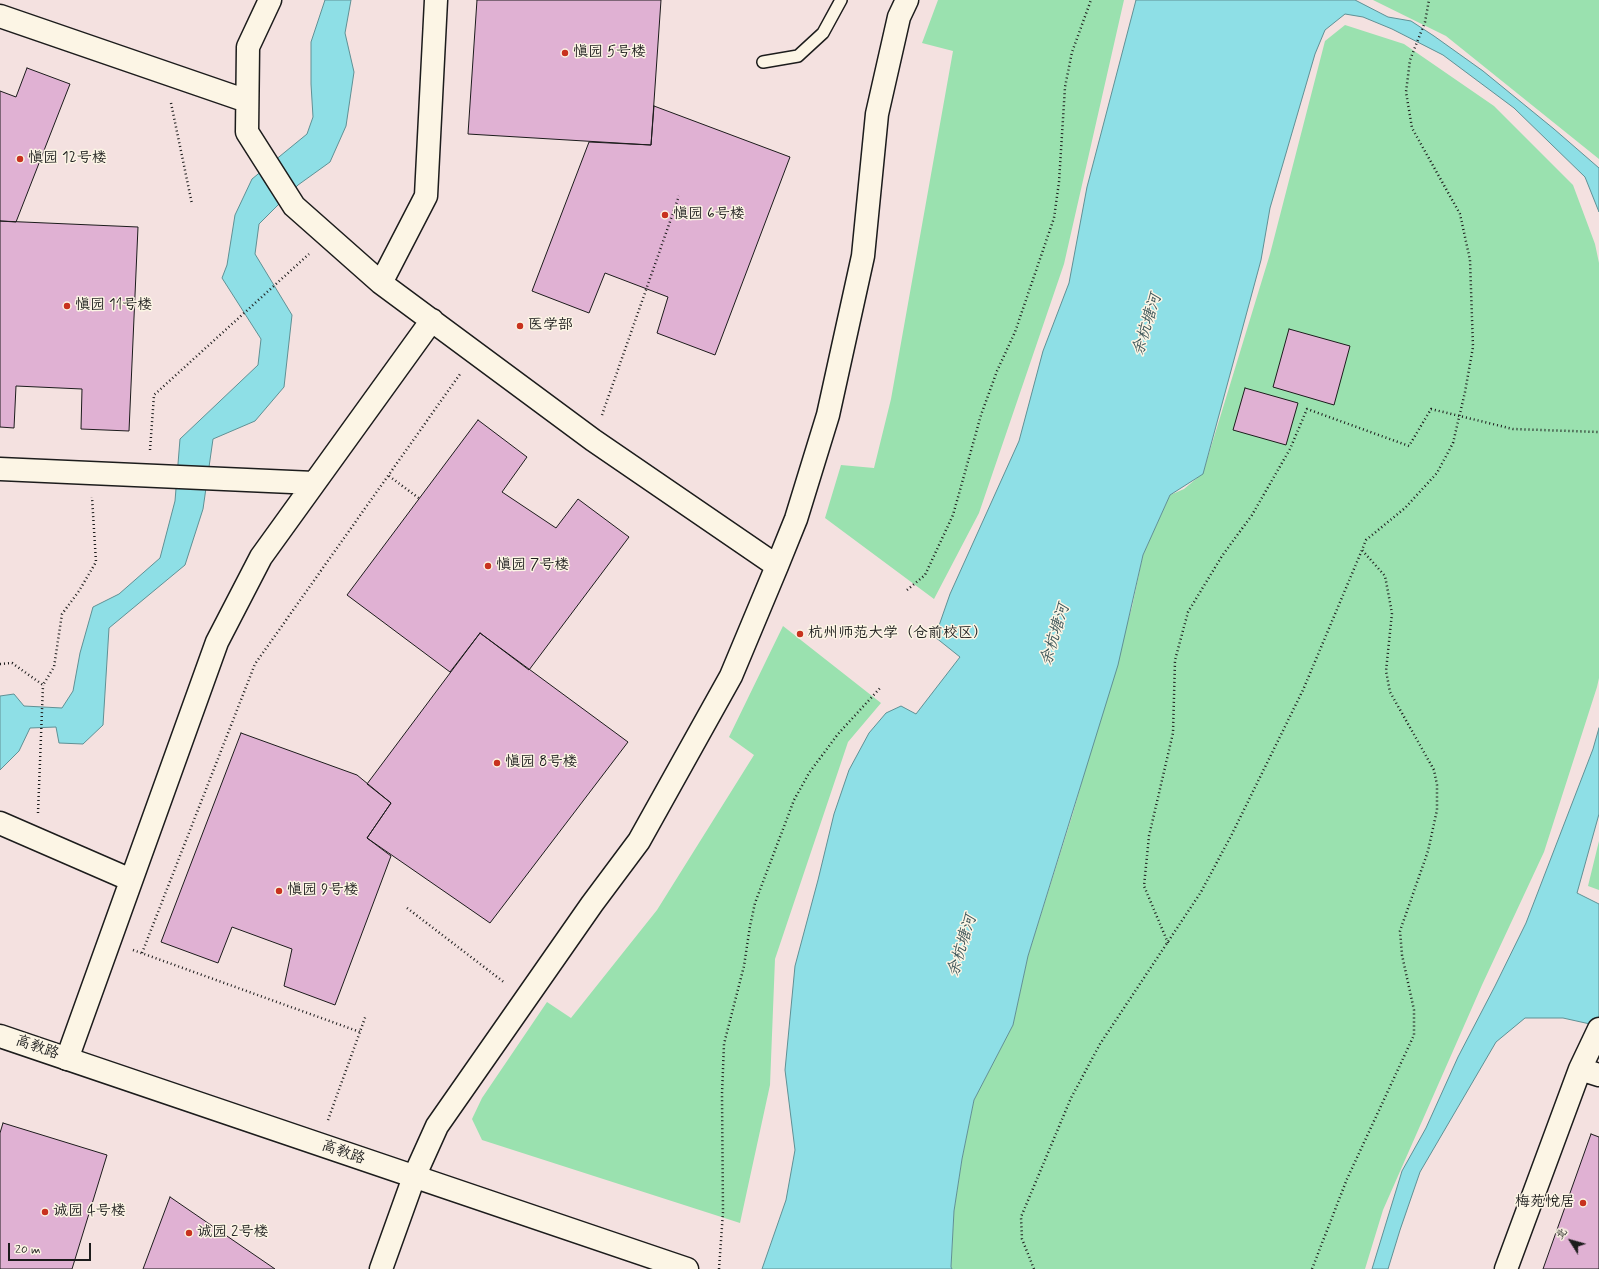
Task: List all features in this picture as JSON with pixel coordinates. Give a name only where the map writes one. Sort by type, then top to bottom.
[{"type":"street","points":[[270,0],[248,47],[246,132],[294,206],[381,283],[593,440],[777,566]]},
{"type":"street","points":[[381,283],[426,196],[436,0]]},
{"type":"street","points":[[381,1269],[414,1177],[437,1126],[638,840],[731,676],[777,566],[796,519],[828,415],[863,256],[877,114],[899,17],[907,0]]},
{"type":"street","points":[[0,16],[247,100]]},
{"type":"street","points":[[67,1059],[217,642],[261,557],[432,320]]},
{"type":"street","points":[[0,469],[314,483]]},
{"type":"street","points":[[0,823],[131,880]]},
{"type":"street","points":[[1506,1269],[1589,1065],[1599,1029]]},
{"type":"street","name":"高教路","points":[[0,1036],[687,1269]]},
{"type":"lane","points":[[764,62],[798,56],[823,33],[841,0]]},
{"type":"path","points":[[908,590],[925,575],[953,515],[981,416],[997,371],[1015,332],[1054,218],[1059,182],[1065,87],[1072,52],[1091,0]]},
{"type":"path","points":[[1034,1269],[1022,1238],[1021,1217],[1071,1098],[1100,1044],[1202,892],[1303,690],[1366,540],[1405,508],[1437,473],[1453,443],[1465,392],[1472,347],[1470,260],[1460,214],[1412,128],[1406,92],[1410,60],[1425,22],[1429,0]]},
{"type":"path","points":[[165,73],[192,204]]},
{"type":"path","points":[[593,440],[679,196]]},
{"type":"path","points":[[148,476],[154,395],[329,236]]},
{"type":"path","points":[[142,953],[255,664],[475,352]]},
{"type":"path","points":[[1168,943],[1144,886],[1149,836],[1173,733],[1175,660],[1188,612],[1222,556],[1252,515],[1290,449],[1307,409],[1409,446],[1431,409],[1513,429],[1599,432]]},
{"type":"path","points":[[37,840],[43,685],[54,667],[62,614],[79,591],[96,562],[90,473]]},
{"type":"path","points":[[389,476],[420,498]]},
{"type":"path","points":[[1312,1269],[1347,1179],[1414,1035],[1414,1010],[1402,955],[1400,931],[1428,851],[1437,810],[1437,785],[1434,770],[1390,692],[1386,671],[1392,613],[1385,576],[1362,550]]},
{"type":"path","points":[[0,664],[12,663],[43,685]]},
{"type":"path","points":[[718,1269],[723,1212],[722,1094],[724,1044],[744,966],[755,903],[794,800],[809,773],[838,734],[880,687]]},
{"type":"path","points":[[407,908],[526,999]]},
{"type":"path","points":[[109,941],[360,1032]]},
{"type":"path","points":[[319,1144],[366,1015]]},
{"type":"shaded area","name":"杭州师范大学（仓前校区）","points":[[0,0],[1599,0],[1599,1269],[0,1269]]},
{"type":"green space","points":[[938,0],[1124,0],[1064,264],[979,513],[934,599],[825,518],[841,465],[874,468],[891,399],[953,51],[922,43]]},
{"type":"green space","points":[[1373,0],[1599,0],[1599,159],[1446,36]]},
{"type":"green space","points":[[1345,25],[1404,44],[1494,106],[1573,185],[1595,244],[1599,263],[1599,678],[1597,687],[1544,852],[1482,985],[1383,1210],[1365,1269],[952,1269],[954,1211],[962,1159],[974,1100],[1013,1025],[1028,956],[1073,813],[1132,607],[1143,555],[1170,495],[1184,489],[1203,473],[1270,254],[1325,41]]},
{"type":"green space","points":[[783,626],[881,703],[848,742],[775,959],[770,1085],[740,1223],[482,1140],[472,1119],[482,1098],[547,1002],[571,1018],[657,910],[754,755],[729,737]]},
{"type":"green space","points":[[1599,841],[1599,890],[1588,886]]},
{"type":"water","points":[[325,0],[351,0],[345,33],[354,72],[346,126],[330,162],[298,185],[259,224],[255,254],[292,315],[284,387],[255,421],[213,439],[203,509],[185,565],[109,628],[103,725],[83,744],[59,743],[56,727],[30,728],[19,751],[0,770],[0,696],[14,694],[24,706],[62,708],[73,691],[80,653],[93,607],[119,594],[160,558],[175,501],[180,439],[258,365],[261,339],[222,278],[227,265],[235,215],[252,179],[307,134],[313,117],[311,42]]},
{"type":"water","name":"余杭塘河","points":[[1136,0],[1355,0],[1388,17],[1411,21],[1483,71],[1599,168],[1599,212],[1585,177],[1514,108],[1443,55],[1392,29],[1363,17],[1345,14],[1325,30],[1315,54],[1270,208],[1261,260],[1203,474],[1170,495],[1143,555],[1118,665],[1028,956],[1013,1025],[974,1100],[962,1159],[954,1211],[952,1269],[762,1269],[786,1200],[795,1150],[785,1070],[795,966],[834,814],[849,770],[869,733],[886,713],[901,706],[916,714],[960,657],[935,637],[950,594],[1019,441],[1043,351],[1069,283],[1087,187]]},
{"type":"water","points":[[1599,728],[1599,814],[1577,893],[1599,904],[1599,1026],[1563,1018],[1525,1018],[1496,1042],[1420,1172],[1388,1269],[1372,1269],[1402,1171],[1426,1128],[1458,1057],[1526,923],[1593,749]]},
{"type":"building","name":"慎园 5号楼","points":[[477,0],[661,0],[651,145],[468,134]]},
{"type":"building","name":"慎园 12号楼","points":[[27,68],[70,84],[16,222],[0,221],[0,91],[16,97]]},
{"type":"building","name":"慎园 6号楼","points":[[654,106],[790,157],[715,355],[657,333],[668,297],[605,273],[589,313],[532,291],[589,142],[651,145]]},
{"type":"building","name":"慎园 11号楼","points":[[0,221],[138,227],[129,431],[81,429],[82,389],[16,386],[14,428],[0,427]]},
{"type":"building","points":[[1289,329],[1350,346],[1334,405],[1273,387]]},
{"type":"building","points":[[1245,388],[1298,403],[1286,445],[1233,430]]},
{"type":"building","name":"慎园 7号楼","points":[[478,420],[527,457],[502,492],[556,528],[578,499],[629,537],[529,670],[480,633],[450,672],[347,595]]},
{"type":"building","name":"慎园 8号楼","points":[[480,633],[628,742],[490,923],[367,838],[391,803],[367,784]]},
{"type":"building","name":"慎园 9号楼","points":[[241,733],[357,775],[391,803],[367,838],[391,856],[335,1005],[284,986],[292,949],[232,927],[218,963],[161,942]]},
{"type":"building","name":"诚园 4号楼","points":[[3,1123],[107,1155],[72,1269],[0,1269],[0,1133]]},
{"type":"building","name":"梅苑悦居","points":[[1591,1134],[1599,1137],[1599,1269],[1543,1269]]},
{"type":"building","name":"诚园 2号楼","points":[[170,1197],[275,1269],[143,1269]]},
{"type":"place","name":"慎园 5号楼","points":[[565,53]]},
{"type":"place","name":"慎园 12号楼","points":[[20,159]]},
{"type":"place","name":"慎园 6号楼","points":[[665,215]]},
{"type":"place","name":"慎园 11号楼","points":[[67,306]]},
{"type":"place","name":"医学部","points":[[520,326]]},
{"type":"place","name":"慎园 7号楼","points":[[488,566]]},
{"type":"place","name":"杭州师范大学（仓前校区）","points":[[800,634]]},
{"type":"place","name":"慎园 8号楼","points":[[497,763]]},
{"type":"place","name":"慎园 9号楼","points":[[279,891]]},
{"type":"place","name":"梅苑悦居","points":[[1583,1203]]},
{"type":"place","name":"诚园 4号楼","points":[[45,1212]]},
{"type":"place","name":"诚园 2号楼","points":[[189,1233]]}]
